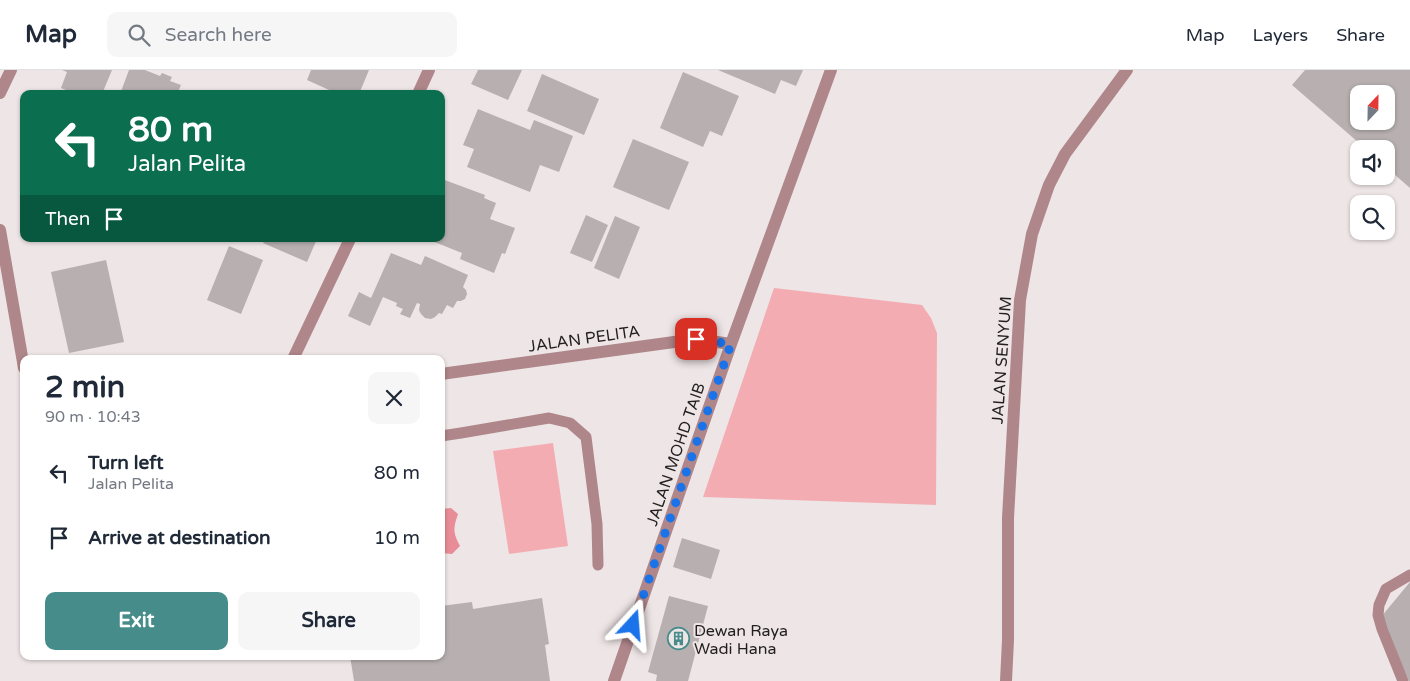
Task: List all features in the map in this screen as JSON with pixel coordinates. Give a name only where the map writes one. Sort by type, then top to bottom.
[{"type":"street","points":[[0,93],[11,70]]},
{"type":"street","points":[[420,90],[430,70]]},
{"type":"street","name":"JALAN MOHD TAIB","points":[[614,681],[731,344],[831,70]]},
{"type":"street","name":"JALAN SENYUM","points":[[1006,681],[1008,518],[1020,300],[1032,234],[1050,185],[1065,154],[1127,70]]},
{"type":"street","points":[[0,230],[22,355]]},
{"type":"street","points":[[295,355],[349,242]]},
{"type":"street","name":"JALAN PELITA","points":[[445,373],[696,339],[731,344]]},
{"type":"lane","points":[[445,435],[549,418],[570,423],[586,437],[597,524],[598,565]]},
{"type":"lane","points":[[1403,681],[1378,615],[1379,604],[1386,589],[1410,576]]},
{"type":"shaded area","points":[[774,288],[922,305],[931,318],[937,333],[936,505],[703,497]]},
{"type":"shaded area","points":[[553,443],[568,546],[509,554],[493,451]]},
{"type":"shaded area","points":[[451,508],[458,514],[454,530],[460,546],[452,554],[445,553],[445,509]]},
{"type":"building","points":[[62,70],[112,70],[104,90],[66,90],[61,88],[67,72]]},
{"type":"building","points":[[129,70],[145,70],[160,76],[162,73],[172,77],[170,81],[181,85],[179,90],[122,90]]},
{"type":"building","points":[[311,70],[369,70],[361,90],[329,90],[307,80]]},
{"type":"building","points":[[478,70],[522,70],[508,100],[471,84]]},
{"type":"building","points":[[718,70],[803,70],[796,86],[781,80],[775,94]]},
{"type":"building","points":[[1305,70],[1410,70],[1410,188],[1395,175],[1395,140],[1356,140],[1292,85]]},
{"type":"building","points":[[683,72],[739,96],[722,136],[710,131],[703,147],[660,128]]},
{"type":"building","points":[[542,74],[599,99],[584,135],[527,111]]},
{"type":"building","points":[[478,109],[530,130],[534,120],[573,136],[559,172],[540,165],[530,192],[467,167],[474,149],[463,145]]},
{"type":"building","points":[[633,139],[689,162],[669,210],[613,187]]},
{"type":"building","points":[[445,180],[485,195],[484,198],[496,203],[490,219],[515,228],[505,254],[502,253],[494,273],[460,259],[462,253],[434,242],[445,242]]},
{"type":"building","points":[[586,215],[608,225],[592,262],[570,253]]},
{"type":"building","points":[[615,216],[640,227],[619,279],[594,268]]},
{"type":"building","points":[[264,242],[316,242],[307,262]]},
{"type":"building","points":[[229,246],[263,260],[241,314],[207,300]]},
{"type":"building","points":[[391,253],[421,265],[425,256],[468,275],[463,287],[467,294],[465,299],[457,301],[453,308],[447,305],[442,314],[439,313],[431,319],[425,318],[421,314],[419,310],[420,304],[417,303],[410,318],[400,314],[403,309],[396,306],[397,303],[383,297],[370,326],[348,316],[359,292],[371,298]]},
{"type":"building","points":[[106,260],[124,342],[69,353],[51,272]]},
{"type":"building","points":[[682,538],[720,550],[711,579],[673,567]]},
{"type":"building","points":[[1410,582],[1410,681],[1409,681],[1381,617]]},
{"type":"building","name":"Dewan Raya Wadi Hana","points":[[669,596],[708,606],[688,681],[656,681],[657,675],[648,672]]},
{"type":"building","points":[[542,598],[549,644],[545,645],[550,681],[354,681],[351,660],[445,660],[445,605],[472,602],[473,609]]},
{"type":"place","name":"Dewan Raya Wadi Hana","points":[[678,639]]},
{"type":"route","points":[[633,625],[731,344],[696,339]]}]
